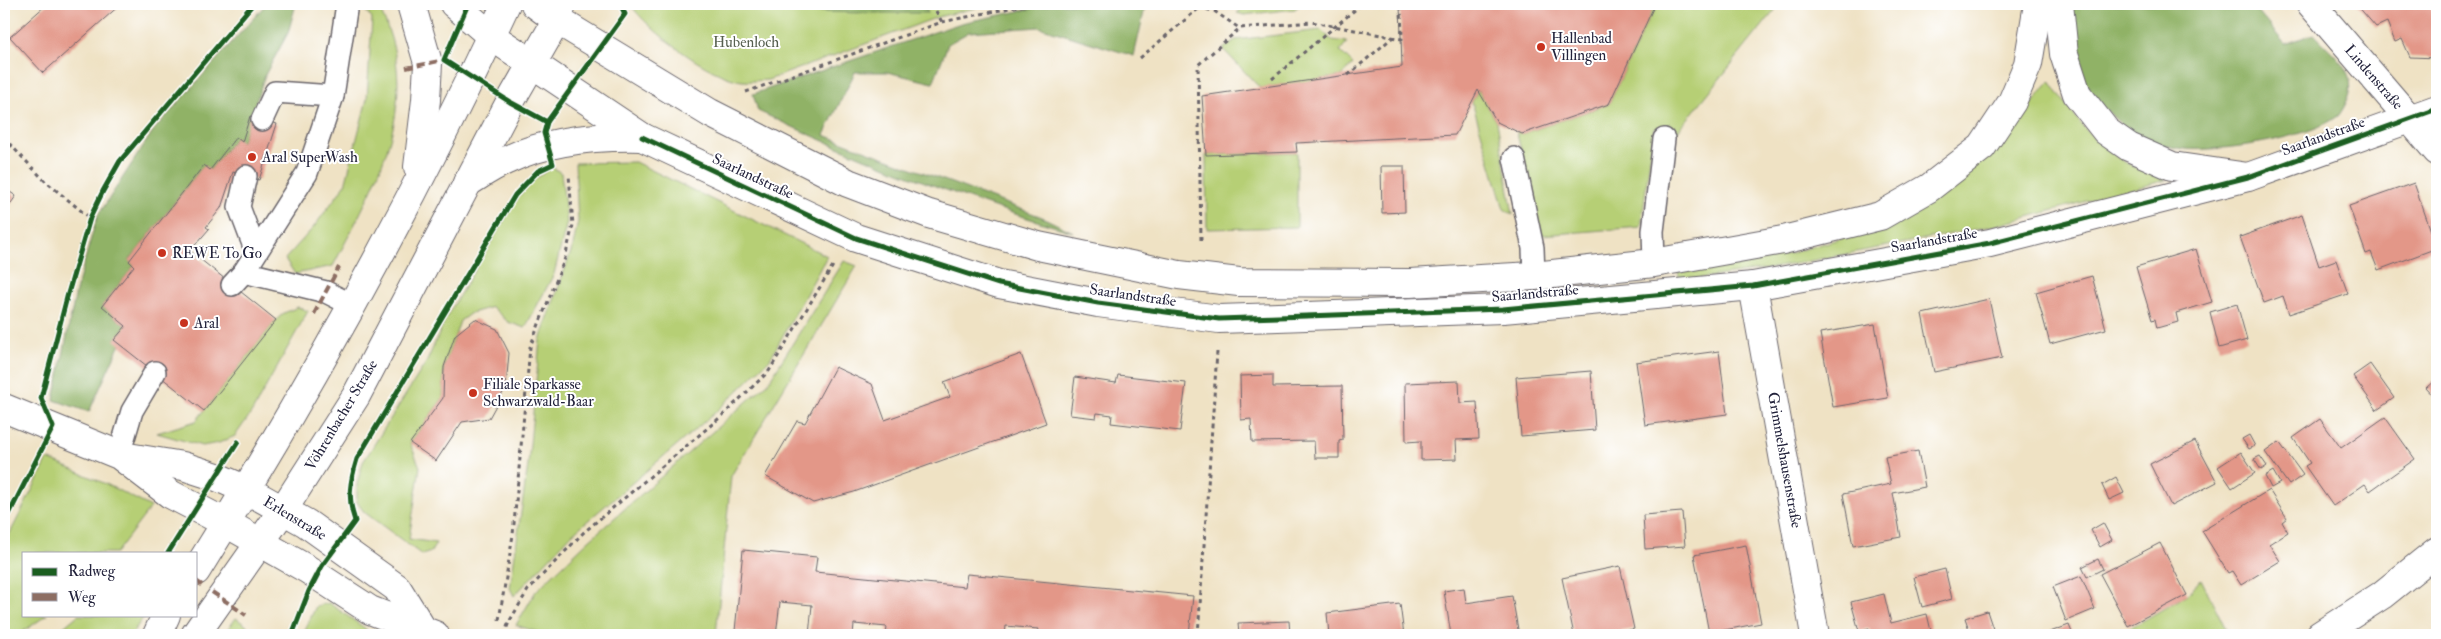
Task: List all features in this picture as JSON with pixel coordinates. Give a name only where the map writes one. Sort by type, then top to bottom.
[{"type":"street","points":[[411,4],[428,63],[426,100],[416,188]]},
{"type":"street","name":"Saarlandstraße","points":[[454,4],[491,36],[642,137],[856,238],[999,284],[1107,305],[1219,319],[1503,309],[1753,286],[1990,243],[2248,177],[2437,109]]},
{"type":"street","points":[[198,568],[247,490],[354,306],[416,188],[506,4]]},
{"type":"street","name":"Saarlandstraße","points":[[535,4],[565,9],[710,114],[848,183],[929,214],[1038,246],[1148,270],[1239,282],[1410,283],[1534,276],[1654,263],[1783,240],[1880,216],[1928,188],[1982,147],[2012,102],[2028,64],[2038,4]]},
{"type":"street","points":[[2059,4],[2064,54],[2077,94],[2106,131],[2129,147],[2172,166],[2248,177]]},
{"type":"street","name":"Lindenstraße","points":[[2311,4],[2437,151]]},
{"type":"street","name":"Vöhrenbacher Straße","points":[[194,635],[283,510],[356,396],[531,64],[565,9]]},
{"type":"street","points":[[467,183],[508,159],[548,146],[604,136],[642,137]]},
{"type":"street","name":"Grimmelshausenstraße","points":[[1753,286],[1815,635]]},
{"type":"street","points":[[4,408],[119,455]]},
{"type":"street","name":"Erlenstraße","points":[[119,455],[183,466],[247,490],[283,510],[338,544],[397,588],[429,634]]},
{"type":"street","name":"Erlenstraße","points":[[119,455],[170,494],[307,569],[370,610],[429,634]]},
{"type":"street","points":[[2320,635],[2382,595],[2437,551]]},
{"type":"street","points":[[157,635],[166,616]]},
{"type":"lane","points":[[347,4],[334,96],[307,173],[238,278],[326,292],[354,306]]},
{"type":"lane","points":[[262,120],[275,92],[334,96]]},
{"type":"lane","points":[[1654,263],[1653,231],[1664,139]]},
{"type":"lane","points":[[1514,158],[1534,248],[1534,276]]},
{"type":"lane","points":[[246,176],[239,207],[256,252]]},
{"type":"lane","points":[[119,455],[132,411],[155,372]]},
{"type":"path","points":[[44,389],[67,297],[90,218],[103,191],[120,161],[253,4]]},
{"type":"path","points":[[932,4],[942,22]]},
{"type":"path","points":[[746,92],[942,22],[1030,4]]},
{"type":"path","points":[[1183,4],[1198,9],[1214,11],[1240,28]]},
{"type":"path","points":[[1214,11],[1223,4]]},
{"type":"path","points":[[1272,79],[1362,4]]},
{"type":"path","points":[[1201,240],[1198,65],[1240,28],[1312,22],[1402,39],[1401,7],[1398,4]]},
{"type":"path","points":[[1140,58],[1198,9]]},
{"type":"path","points":[[1348,75],[1393,37]]},
{"type":"path","points":[[4,138],[46,181],[90,218]]},
{"type":"path","points":[[499,620],[513,535],[530,347],[565,258],[573,225],[568,168]]},
{"type":"path","points":[[504,635],[509,622],[528,590],[583,533],[723,415],[769,371],[837,259]]},
{"type":"path","points":[[1198,635],[1218,346]]},
{"type":"green space","points":[[266,4],[296,4],[288,33],[265,75],[242,142],[236,137],[210,170],[204,165],[129,261],[134,266],[102,306],[126,326],[115,339],[120,344],[89,412],[54,400],[76,291],[97,217],[153,131]]},
{"type":"green space","points":[[363,4],[377,4],[391,39],[397,73],[397,106],[390,139],[365,203],[333,266],[295,274],[285,259],[313,228],[345,185],[367,99],[372,19],[363,7]]},
{"type":"green space","name":"Hubenloch","points":[[630,4],[992,4],[938,17],[768,80],[742,81],[728,78],[713,71],[680,51],[650,26]]},
{"type":"green space","points":[[735,4],[923,4],[928,13],[807,11]]},
{"type":"green space","points":[[1054,4],[1104,4],[1145,8],[1134,56],[1039,27],[969,32],[948,44],[933,83],[887,72],[855,72],[824,135],[1042,217],[1073,232],[1032,220],[913,178],[835,146],[758,111],[753,94],[961,23]]},
{"type":"green space","points":[[1248,4],[1301,4],[1295,9],[1244,15],[1237,13]]},
{"type":"green space","points":[[1655,4],[1780,4],[1673,137],[1654,127],[1641,227],[1542,235],[1516,130],[1522,134],[1609,104]]},
{"type":"green space","points":[[2069,4],[2251,4],[2285,44],[2314,34],[2344,67],[2348,75],[2350,92],[2338,116],[2325,124],[2286,137],[2241,146],[2200,149],[2178,148],[2145,139],[2126,128],[2109,113],[2087,85],[2076,60]]},
{"type":"green space","points":[[1321,30],[1332,40],[1347,42],[1340,51],[1353,64],[1342,76],[1260,88],[1223,49],[1235,40]]},
{"type":"green space","points":[[2050,81],[2064,102],[2097,141],[2128,164],[2166,180],[1998,225],[1768,269],[1680,281],[1678,272],[1787,254],[1842,238],[1958,179],[2003,141]]},
{"type":"green space","points":[[1478,90],[1497,122],[1513,215],[1504,209],[1472,102]]},
{"type":"green space","points":[[1297,152],[1297,227],[1207,229],[1206,155]]},
{"type":"green space","points":[[635,162],[827,256],[770,359],[717,411],[572,534],[514,596],[510,588],[528,465],[540,340],[573,246],[578,221],[575,163]]},
{"type":"green space","points":[[552,167],[561,173],[567,222],[554,274],[525,328],[508,322],[492,307],[471,313],[460,321],[444,367],[443,398],[410,443],[420,467],[409,539],[436,543],[431,552],[422,555],[364,512],[357,502],[357,484],[363,462],[427,361],[447,316],[518,197],[534,180]]},
{"type":"green space","points":[[844,261],[857,266],[731,476],[716,635],[546,635],[516,625],[536,591],[587,542],[768,383]]},
{"type":"green space","points":[[298,307],[308,311],[252,412],[235,436],[219,443],[202,446],[157,433],[196,421],[276,320],[284,313]]},
{"type":"green space","points":[[48,459],[106,484],[151,507],[117,552],[22,552],[22,616],[46,616],[18,635],[4,635],[4,545]]},
{"type":"green space","points":[[2201,579],[2229,635],[2129,635],[2129,629],[2187,595]]},
{"type":"green space","points":[[329,603],[366,629],[370,635],[303,635],[316,606]]},
{"type":"green space","points":[[77,616],[144,616],[131,635],[54,635]]},
{"type":"green space","points":[[236,618],[259,635],[224,635]]},
{"type":"building","points":[[47,4],[121,4],[43,73],[10,37]]},
{"type":"building","points":[[1400,4],[1655,4],[1609,104],[1522,134],[1497,122],[1478,90],[1455,135],[1296,143],[1297,152],[1206,155],[1202,96],[1402,67]]},
{"type":"building","points":[[2356,4],[2429,4],[2437,23],[2435,26],[2437,32],[2437,58],[2410,57],[2402,39],[2395,42],[2387,22],[2376,27]]},
{"type":"building","points":[[250,116],[277,124],[259,180],[233,172],[221,208],[206,227],[209,229],[190,251],[276,320],[204,411],[114,340],[126,326],[102,306],[134,266],[129,261],[204,165],[210,170],[236,137],[242,142]]},
{"type":"building","points":[[1381,166],[1404,166],[1405,212],[1382,213]]},
{"type":"building","points":[[2414,183],[2431,231],[2437,228],[2437,248],[2378,270],[2371,252],[2366,254],[2349,206]]},
{"type":"building","points":[[4,188],[16,196],[4,213]]},
{"type":"building","points":[[2302,215],[2319,266],[2336,260],[2348,294],[2289,314],[2283,296],[2264,303],[2240,237]]},
{"type":"building","points":[[2196,249],[2212,302],[2176,313],[2178,322],[2157,328],[2155,319],[2152,320],[2136,267]]},
{"type":"building","points":[[2092,276],[2106,329],[2050,344],[2036,292]]},
{"type":"building","points":[[1989,299],[2002,358],[1934,372],[1922,314]]},
{"type":"building","points":[[2237,304],[2247,340],[2219,348],[2210,312]]},
{"type":"building","name":"Filiale Sparkasse Schwarzwald-Baar","points":[[475,319],[497,329],[509,353],[506,387],[489,418],[462,422],[436,461],[410,443],[443,398],[444,367],[455,335]]},
{"type":"building","points":[[1875,324],[1888,398],[1833,407],[1820,333]]},
{"type":"building","points":[[1719,351],[1727,414],[1645,425],[1636,362]]},
{"type":"building","points":[[1021,354],[1046,423],[854,492],[813,503],[765,476],[797,421],[805,423],[835,367],[872,384],[885,420],[950,397],[944,382]]},
{"type":"building","points":[[2370,364],[2394,398],[2377,410],[2353,376]]},
{"type":"building","points":[[1591,371],[1595,430],[1521,436],[1516,377]]},
{"type":"building","points":[[1118,375],[1186,383],[1180,431],[1111,423],[1112,415],[1097,413],[1096,418],[1070,415],[1075,377],[1116,383]]},
{"type":"building","points":[[1273,375],[1273,387],[1342,386],[1343,440],[1339,441],[1339,458],[1315,458],[1314,441],[1252,442],[1251,419],[1241,420],[1240,376]]},
{"type":"building","points":[[2437,378],[2437,400],[2426,388]]},
{"type":"building","points":[[1459,381],[1460,403],[1477,402],[1479,439],[1456,440],[1457,459],[1421,460],[1421,441],[1406,442],[1405,383]]},
{"type":"building","points":[[2385,417],[2415,459],[2370,491],[2365,484],[2333,506],[2305,466],[2310,463],[2293,438],[2320,419],[2341,448]]},
{"type":"building","points":[[2249,435],[2255,446],[2249,449],[2242,439]]},
{"type":"building","points":[[2195,441],[2217,482],[2171,506],[2150,464]]},
{"type":"building","points":[[2279,442],[2303,475],[2289,485],[2265,452]]},
{"type":"building","points":[[1918,451],[1925,487],[1893,493],[1901,537],[1853,546],[1843,494],[1891,484],[1885,457]]},
{"type":"building","points":[[2241,452],[2255,473],[2232,488],[2218,467]]},
{"type":"building","points":[[2260,456],[2267,466],[2261,470],[2254,459]]},
{"type":"building","points":[[2273,471],[2280,483],[2271,488],[2265,476]]},
{"type":"building","points":[[2116,477],[2124,493],[2109,500],[2102,485]]},
{"type":"building","points":[[2269,490],[2287,518],[2282,522],[2288,532],[2269,544],[2280,561],[2241,585],[2232,571],[2228,573],[2202,531]]},
{"type":"building","points":[[1682,512],[1685,546],[1645,549],[1643,515]]},
{"type":"building","points":[[2103,523],[2112,540],[2100,547],[2091,530]]},
{"type":"building","points":[[2160,543],[2187,595],[2128,626],[2100,574]]},
{"type":"building","points":[[1746,545],[1761,623],[1709,633],[1694,555]]},
{"type":"building","points":[[743,550],[817,557],[815,572],[965,587],[967,574],[1193,596],[1189,635],[1080,633],[1080,635],[1037,635],[1038,629],[1006,626],[1005,635],[960,635],[930,631],[930,635],[886,635],[887,627],[854,624],[853,635],[809,635],[812,605],[780,602],[776,635],[735,631]]},
{"type":"building","points":[[2098,559],[2103,569],[2087,577],[2082,567]]},
{"type":"building","points":[[1620,566],[1634,629],[1602,635],[1574,635],[1562,578]]},
{"type":"building","points":[[1945,569],[1952,599],[1922,607],[1914,577]]},
{"type":"building","points":[[2081,576],[2095,609],[2066,621],[2053,587]]},
{"type":"building","points":[[1464,588],[1466,603],[1512,596],[1519,635],[1451,635],[1444,591]]},
{"type":"building","points":[[1884,594],[1891,623],[1927,614],[1932,635],[1871,635],[1869,628],[1859,631],[1851,602]]},
{"type":"building","points":[[1400,604],[1404,635],[1329,635],[1327,613]]},
{"type":"building","points":[[1987,611],[1995,635],[1971,635],[1965,618]]},
{"type":"building","points":[[1289,621],[1290,635],[1239,635],[1238,623]]},
{"type":"building","points":[[2069,625],[2073,635],[2042,635]]},
{"type":"marked path","points":[[406,68],[444,60]]},
{"type":"marked path","points":[[314,314],[339,267]]},
{"type":"marked path","points":[[198,582],[202,585]]},
{"type":"marked path","points":[[212,592],[246,615]]},
{"type":"cycle path","points":[[4,524],[53,427],[41,398],[90,218],[120,161],[253,4]]},
{"type":"cycle path","points":[[468,4],[444,60],[510,102],[547,122]]},
{"type":"cycle path","points":[[292,635],[309,591],[322,566],[355,521],[350,490],[357,459],[515,195],[538,171],[553,164],[544,133],[547,122],[625,14],[620,4]]},
{"type":"cycle path","points":[[642,137],[856,238],[999,284],[1098,303],[1219,319],[1503,309],[1753,286],[1990,243],[2248,177],[2437,109]]},
{"type":"cycle path","points":[[169,552],[238,442]]},
{"type":"place","name":"Hallenbad Villingen","points":[[1541,47]]},
{"type":"place","name":"Aral SuperWash","points":[[252,157]]},
{"type":"place","name":"REWE To Go","points":[[162,253]]},
{"type":"place","name":"Aral","points":[[184,323]]},
{"type":"place","name":"Filiale Sparkasse Schwarzwald-Baar","points":[[473,393]]}]
